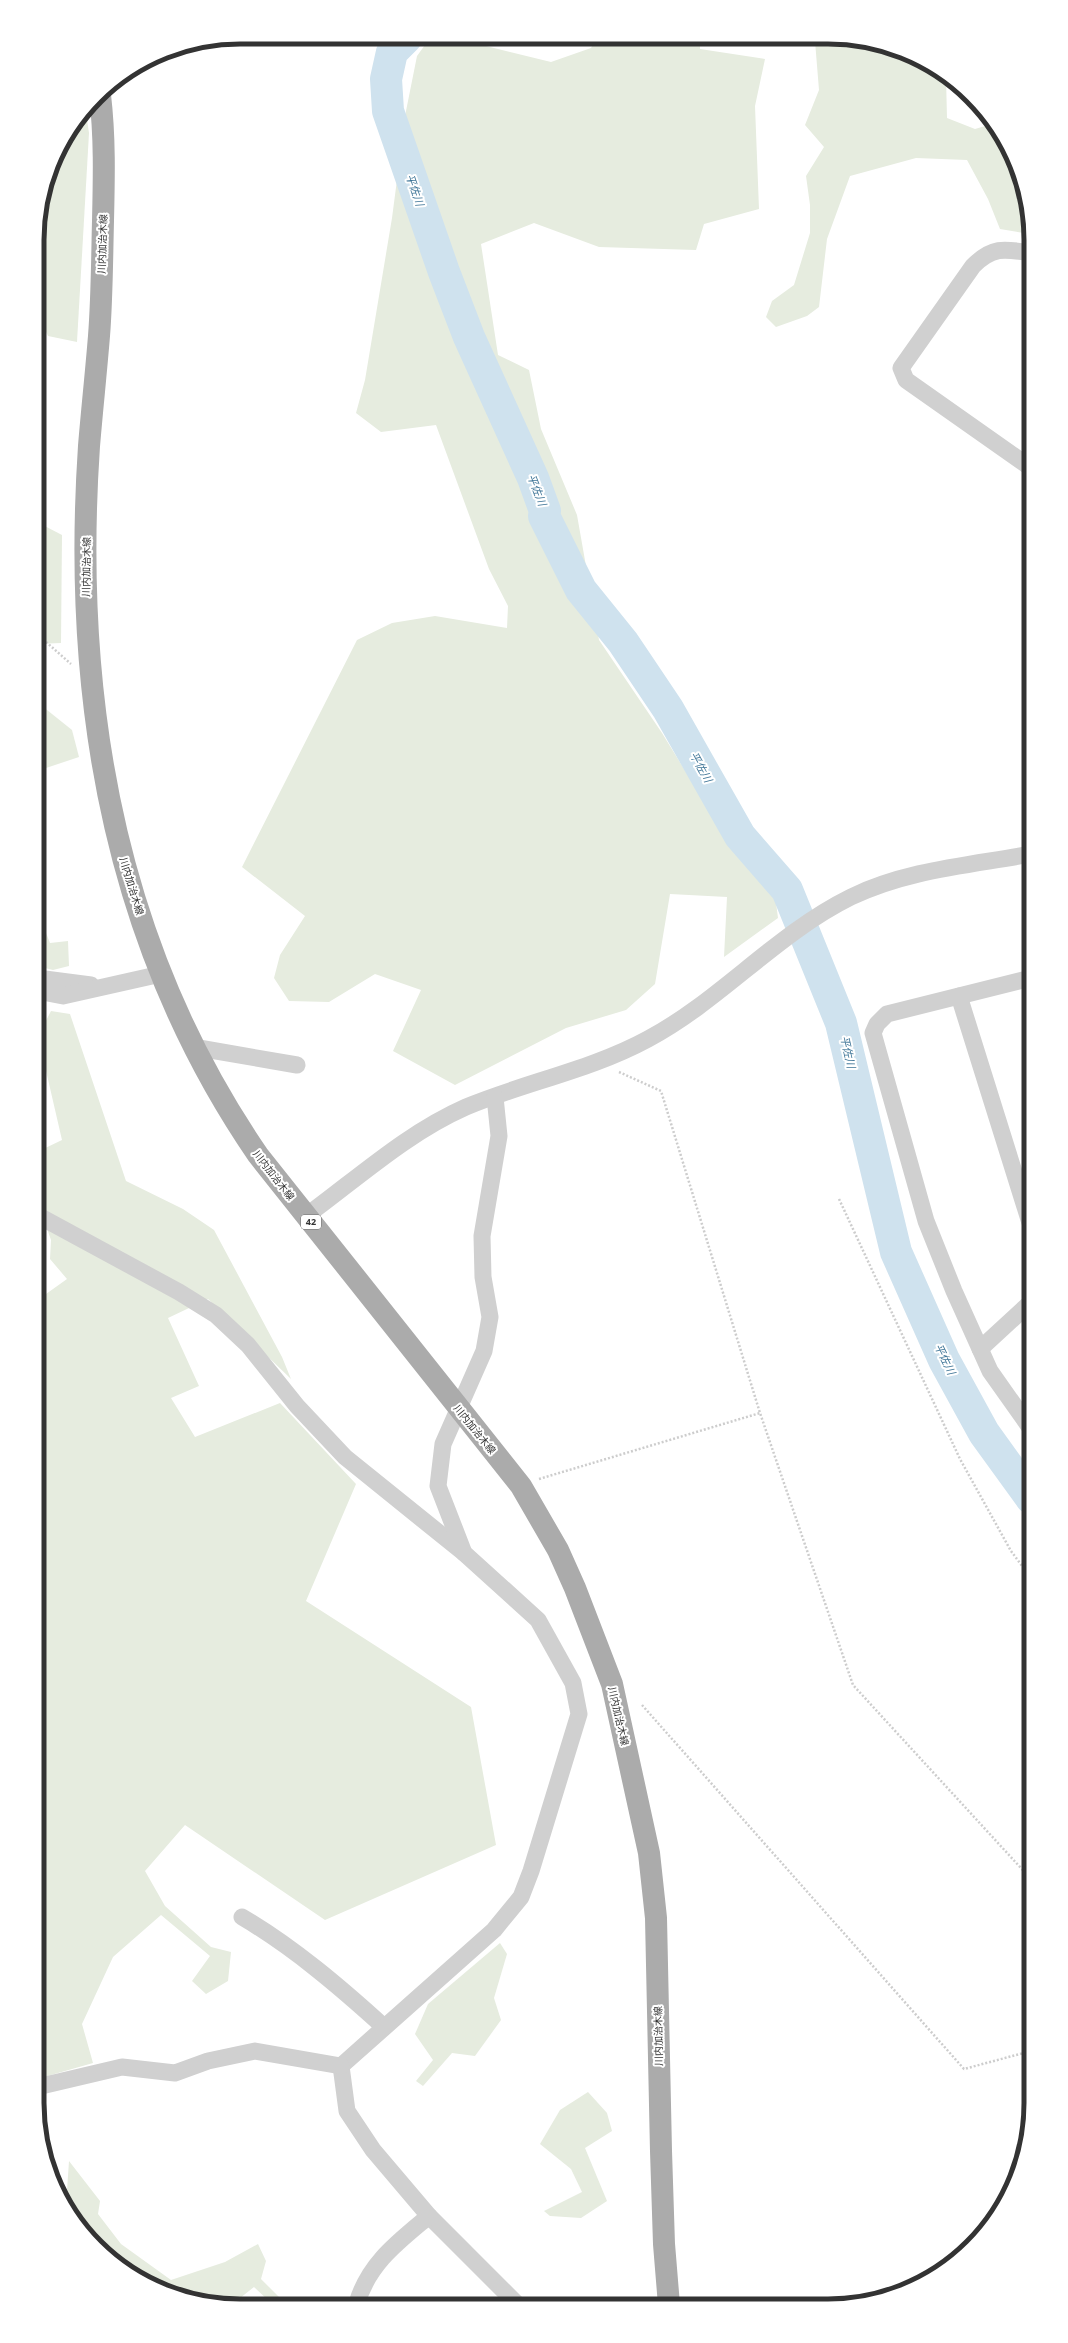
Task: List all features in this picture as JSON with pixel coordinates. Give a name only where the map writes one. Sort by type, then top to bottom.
[{"type":"main road","name":"川内加治木線","points":[[101,101],[105,133],[101,294],[89,448],[85,601],[90,673],[102,764],[119,844],[161,974],[193,1047],[231,1115],[258,1155],[458,1409],[521,1486],[558,1550],[575,1588],[612,1684],[649,1853],[656,1918],[662,2182],[669,2299]]},
{"type":"street","points":[[1024,251],[1010,249],[986,254],[973,266],[902,368],[906,380],[1024,463]]},
{"type":"street","points":[[306,1216],[421,1130],[467,1107],[602,1061],[648,1040],[672,1026],[721,990],[779,942],[820,914],[851,897],[886,882],[1024,855]]},
{"type":"street","points":[[44,992],[63,996],[161,974]]},
{"type":"street","points":[[44,979],[107,987]]},
{"type":"street","points":[[1024,980],[887,1014],[877,1024],[873,1033],[926,1221],[954,1291],[990,1371],[1024,1418]]},
{"type":"street","points":[[959,996],[1024,1204]]},
{"type":"street","points":[[193,1047],[297,1065]]},
{"type":"street","points":[[464,1553],[438,1486],[443,1444],[484,1351],[490,1317],[483,1277],[482,1236],[499,1136],[495,1097]]},
{"type":"street","points":[[44,1219],[179,1292],[216,1315],[248,1345],[297,1406],[345,1457],[464,1553],[538,1620],[573,1683],[579,1714],[531,1871],[521,1897],[494,1930],[341,2066]]},
{"type":"street","points":[[980,1349],[1024,1308]]},
{"type":"street","points":[[242,1917],[274,1936],[348,1994],[384,2027]]},
{"type":"street","points":[[44,2085],[122,2067],[175,2073],[208,2061],[255,2051],[341,2066]]},
{"type":"street","points":[[341,2066],[347,2111],[373,2150],[429,2216],[512,2299]]},
{"type":"street","points":[[358,2299],[362,2285],[382,2256],[429,2216]]},
{"type":"path","points":[[44,640],[71,664],[90,673]]},
{"type":"path","points":[[602,1061],[619,1072],[661,1091],[760,1413],[853,1685],[1024,1871]]},
{"type":"path","points":[[839,1199],[960,1459],[1011,1551],[1024,1569]]},
{"type":"path","points":[[521,1486],[550,1474],[760,1413]]},
{"type":"path","points":[[642,1705],[964,2069],[1024,2053]]},
{"type":"shaded area","points":[[426,44],[481,44],[551,62],[591,48],[593,44],[700,44],[700,49],[765,59],[755,106],[759,209],[704,224],[696,250],[599,247],[534,223],[481,244],[498,355],[529,370],[541,429],[577,515],[599,640],[662,733],[738,857],[775,895],[778,918],[724,957],[727,897],[670,894],[655,984],[626,1010],[566,1028],[455,1085],[393,1051],[421,990],[375,974],[329,1002],[289,1001],[274,978],[280,955],[305,916],[242,867],[357,640],[392,623],[435,616],[507,628],[508,606],[489,569],[436,425],[381,432],[356,413],[365,380],[392,218],[406,111],[417,56]]},
{"type":"shaded area","points":[[815,44],[841,44],[891,54],[915,64],[937,77],[946,84],[947,118],[975,129],[987,126],[998,142],[1014,177],[1020,202],[1024,233],[1000,229],[988,199],[967,160],[916,158],[850,176],[827,239],[819,307],[807,316],[776,327],[766,317],[772,301],[794,285],[810,233],[810,205],[806,176],[824,147],[805,125],[819,90]]},
{"type":"shaded area","points":[[87,119],[89,133],[77,342],[48,336],[44,328],[44,227],[48,202],[54,177],[64,153],[77,131]]},
{"type":"shaded area","points":[[44,526],[62,535],[61,643],[44,644]]},
{"type":"shaded area","points":[[44,708],[72,730],[79,757],[44,769]]},
{"type":"shaded area","points":[[44,928],[50,943],[68,941],[69,966],[53,970],[44,968]]},
{"type":"shaded area","points":[[51,1011],[70,1014],[126,1181],[183,1209],[214,1230],[282,1357],[291,1379],[208,1299],[168,1318],[199,1386],[171,1398],[195,1437],[280,1403],[356,1484],[306,1601],[471,1707],[496,1845],[325,1920],[185,1825],[145,1871],[165,1906],[211,1947],[231,1952],[228,1981],[206,1994],[192,1981],[210,1956],[161,1915],[113,1957],[82,2024],[93,2063],[44,2077],[44,1292],[46,1294],[67,1279],[50,1259],[51,1240],[44,1220],[44,1149],[62,1140],[44,1062],[44,1024]]},
{"type":"shaded area","points":[[500,1943],[507,1954],[494,1998],[501,2020],[475,2056],[452,2053],[423,2086],[416,2081],[433,2060],[415,2034],[428,2004]]},
{"type":"shaded area","points":[[588,2092],[607,2113],[612,2131],[585,2148],[607,2201],[581,2218],[550,2216],[544,2211],[582,2192],[571,2169],[540,2144],[560,2110]]},
{"type":"shaded area","points":[[69,2161],[100,2201],[98,2214],[121,2244],[171,2280],[225,2262],[258,2244],[266,2261],[261,2279],[281,2299],[267,2299],[254,2287],[239,2299],[214,2297],[177,2289],[153,2279],[131,2266],[101,2242],[77,2212],[67,2195]]},
{"type":"waterway","name":"平佐川","points":[[400,44],[392,52],[386,79],[388,111],[444,272],[469,337],[533,478],[545,511],[544,516],[581,590],[623,642],[668,709],[740,836],[787,890],[841,1023],[896,1252],[944,1360],[984,1433],[1024,1488]]}]
